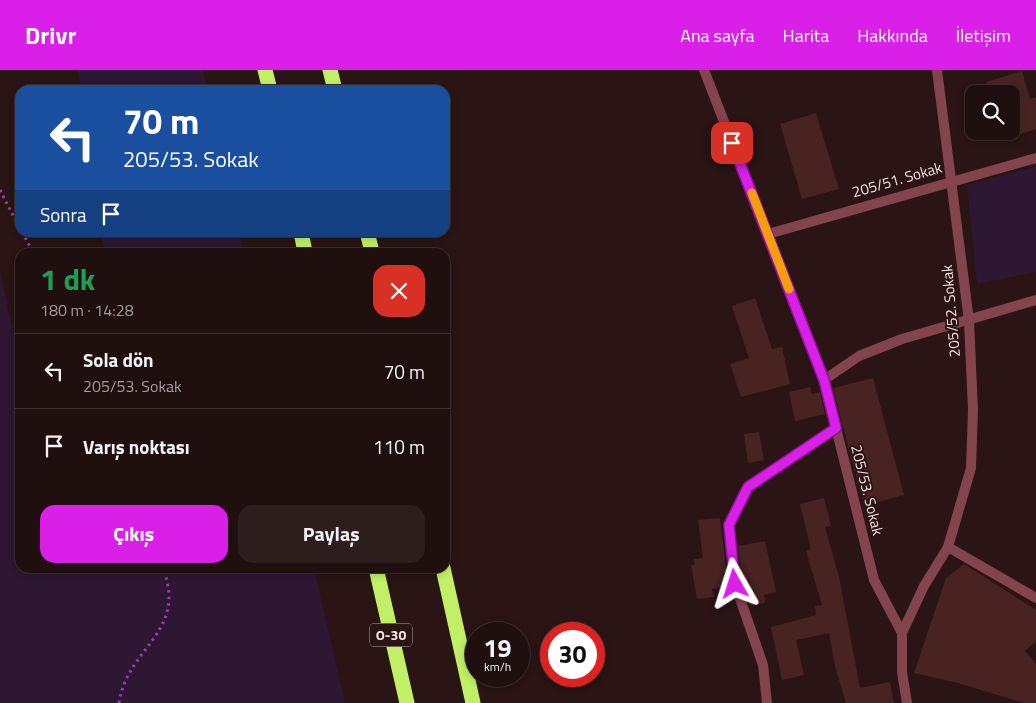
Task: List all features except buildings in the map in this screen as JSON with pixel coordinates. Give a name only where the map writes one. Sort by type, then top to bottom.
[{"type":"highway","points":[[266,70],[269,85]]},
{"type":"highway","points":[[330,70],[334,85]]},
{"type":"highway","name":"O-30","points":[[377,573],[407,703]]},
{"type":"highway","points":[[444,573],[473,703]]},
{"type":"street","name":"205/53. Sokak","points":[[704,70],[824,380],[874,580],[902,633]]},
{"type":"street","name":"205/52. Sokak","points":[[902,633],[924,586],[948,547],[971,468],[973,410],[969,321],[937,70]]},
{"type":"street","name":"205/51. Sokak","points":[[768,234],[951,180],[1036,158]]},
{"type":"street","points":[[824,380],[859,356],[902,339],[1036,300]]},
{"type":"street","points":[[767,703],[763,665],[735,584],[729,525],[748,487],[836,428]]},
{"type":"street","points":[[948,547],[1036,598]]},
{"type":"street","points":[[902,633],[902,672],[907,703]]},
{"type":"path","points":[[0,190],[15,219]]},
{"type":"path","points":[[25,237],[31,248]]},
{"type":"path","points":[[119,703],[125,682],[132,669],[165,621],[169,597],[164,573]]},
{"type":"shaded area","points":[[78,70],[203,70],[206,85],[80,85]]},
{"type":"shaded area","points":[[1036,166],[1036,272],[977,284],[967,185]]},
{"type":"shaded area","points":[[101,237],[240,237],[243,248],[105,248]]},
{"type":"shaded area","points":[[0,270],[15,340],[15,573],[315,573],[345,703],[0,703]]},
{"type":"slow traffic","points":[[752,193],[789,289]]},
{"type":"route","points":[[732,143],[824,380],[836,428],[748,487],[729,525],[735,584]]}]
